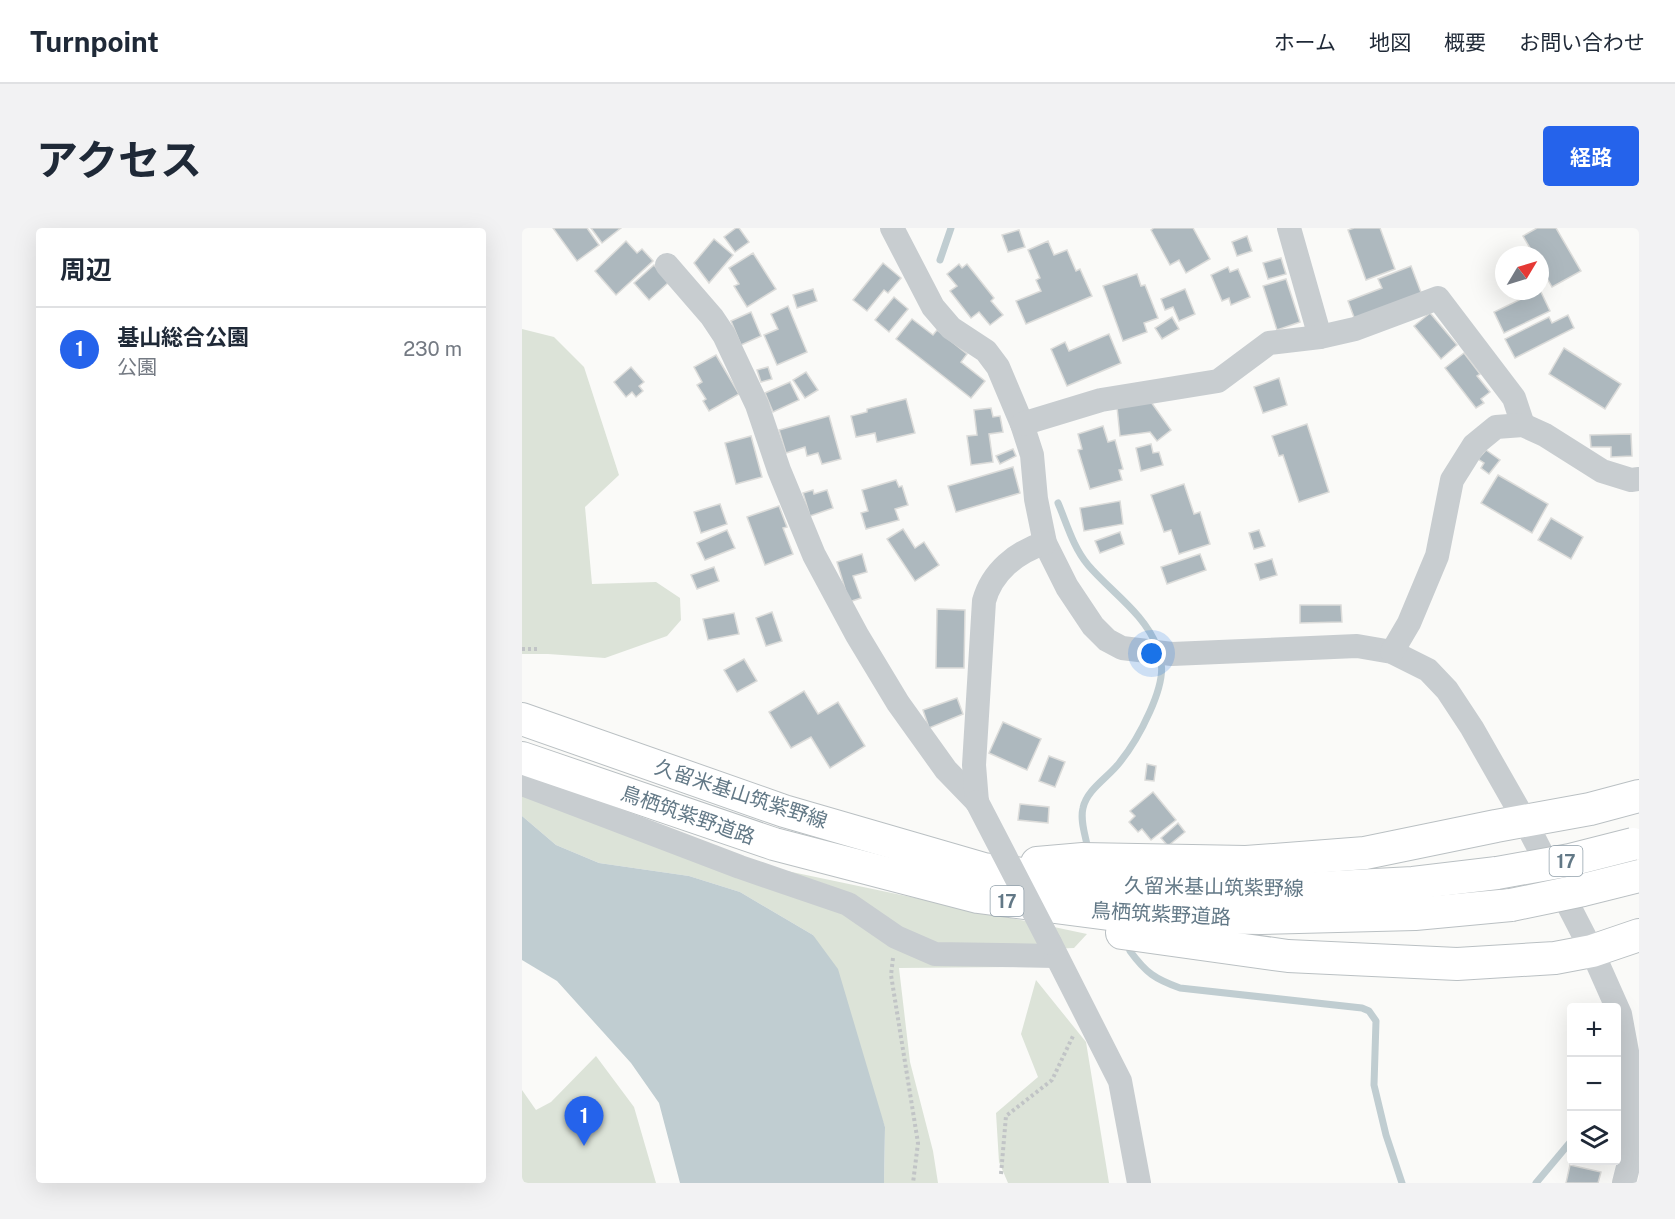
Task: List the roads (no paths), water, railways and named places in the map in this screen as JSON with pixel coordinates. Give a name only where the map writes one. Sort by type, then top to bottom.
[{"type":"main road","name":"久留米基山筑紫野線","points":[[522,719],[981,883],[1139,890],[1260,891],[1413,883],[1497,873],[1570,860],[1636,844]]},
{"type":"main road","name":"鳥栖筑紫野道路","points":[[522,758],[774,844],[981,883],[1124,916],[1261,918],[1403,915],[1511,905],[1639,876]]},
{"type":"main road","points":[[981,883],[1083,859],[1246,862],[1365,853],[1590,809],[1639,796]]},
{"type":"main road","points":[[981,883],[1118,933],[1288,956],[1457,964],[1555,958],[1592,951],[1639,935]]},
{"type":"street","points":[[892,228],[933,307],[951,328],[986,351],[998,367],[1022,424],[1032,455],[1036,499],[1045,543],[1067,587],[1093,626],[1107,640],[1122,648],[1172,654],[1357,646],[1392,652],[1428,670],[1447,690],[1472,728],[1525,821],[1592,951],[1620,1014],[1633,1084],[1630,1159],[1624,1183]]},
{"type":"street","points":[[1289,228],[1320,337]]},
{"type":"street","points":[[667,265],[724,335],[757,405],[779,470],[814,555],[856,635],[898,703],[946,770],[977,802],[1120,1081],[1139,1183]]},
{"type":"street","points":[[1022,424],[1101,400],[1218,381],[1269,343],[1320,337],[1355,329],[1438,298],[1514,398],[1522,425]]},
{"type":"street","points":[[1392,652],[1410,623],[1437,556],[1452,480],[1474,445],[1496,427],[1522,425],[1545,435],[1602,471],[1631,480],[1639,479]]},
{"type":"street","points":[[977,802],[974,765],[984,601],[989,584],[1007,564],[1028,548],[1045,543]]},
{"type":"street","points":[[522,784],[740,867],[848,904],[896,937],[935,954],[1053,950]]},
{"type":"waterway","points":[[940,260],[951,228]]},
{"type":"waterway","points":[[1058,503],[1074,543],[1083,558],[1136,614],[1152,635],[1157,647]]},
{"type":"waterway","points":[[1087,845],[1082,817],[1085,801],[1115,768],[1135,741],[1156,697],[1162,669],[1160,658]]},
{"type":"waterway","points":[[1130,951],[1152,974],[1180,988],[1362,1008],[1369,1011],[1376,1021],[1374,1085],[1386,1135],[1402,1183]]},
{"type":"waterway","points":[[1536,1183],[1567,1146]]},
{"type":"place","name":"基山総合公園","points":[[584,1146]]}]
